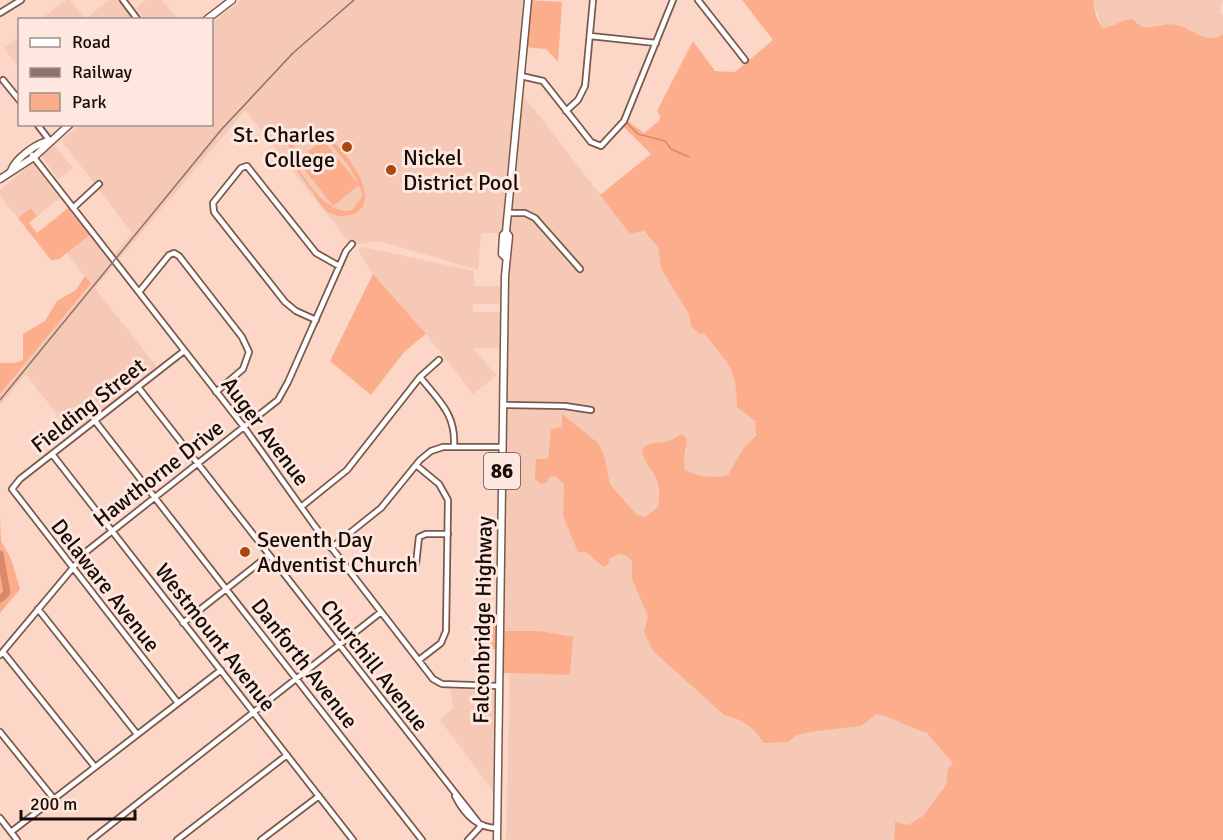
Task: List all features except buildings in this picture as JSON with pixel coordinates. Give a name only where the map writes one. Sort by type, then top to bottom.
[{"type":"main road","points":[[209,18],[232,0]]},
{"type":"main road","name":"Falconbridge Highway","points":[[497,840],[505,257],[502,254],[528,0]]},
{"type":"main road","points":[[0,179],[11,171],[17,170],[42,142],[50,141],[68,126]]},
{"type":"street","points":[[0,13],[21,0]]},
{"type":"street","points":[[123,0],[136,18]]},
{"type":"street","points":[[566,111],[578,100],[584,90],[593,0]]},
{"type":"street","points":[[521,76],[543,81],[594,145],[604,144],[624,121],[673,0]]},
{"type":"street","points":[[698,0],[745,60]]},
{"type":"street","points":[[590,36],[656,43]]},
{"type":"street","points":[[3,80],[18,99]]},
{"type":"street","points":[[39,126],[50,141]]},
{"type":"street","name":"Auger Avenue","points":[[32,154],[244,427],[301,507],[381,612],[439,683],[498,686]]},
{"type":"street","points":[[316,320],[296,311],[285,302],[214,212],[213,203],[241,168],[247,166],[316,253],[339,266]]},
{"type":"street","points":[[73,208],[99,184]]},
{"type":"street","points":[[508,213],[525,213],[535,218],[580,269]]},
{"type":"street","name":"Hawthorne Drive","points":[[1,654],[72,568],[112,531],[280,396],[351,244]]},
{"type":"street","points":[[139,292],[169,255],[174,253],[179,256],[242,337],[249,352],[243,369],[216,392]]},
{"type":"street","name":"Fielding Street","points":[[13,486],[184,351]]},
{"type":"street","points":[[301,507],[347,470],[420,377],[439,360]]},
{"type":"street","points":[[420,377],[451,416],[455,432],[454,446]]},
{"type":"street","name":"Churchill Avenue","points":[[138,387],[472,819],[481,826]]},
{"type":"street","points":[[503,405],[566,406],[591,410]]},
{"type":"street","name":"Danforth Avenue","points":[[94,421],[422,840]]},
{"type":"street","points":[[332,548],[381,508],[416,465],[431,451],[454,446],[503,447]]},
{"type":"street","name":"Westmount Avenue","points":[[52,454],[352,838]]},
{"type":"street","points":[[416,465],[439,484],[446,493],[449,507],[446,634],[441,643],[419,660]]},
{"type":"street","name":"Delaware Avenue","points":[[13,486],[14,494],[178,703]]},
{"type":"street","points":[[416,564],[418,540],[422,535],[448,534]]},
{"type":"street","points":[[183,623],[269,555]]},
{"type":"street","points":[[38,609],[137,735]]},
{"type":"street","points":[[91,840],[381,612]]},
{"type":"street","points":[[1,654],[95,767]]},
{"type":"street","points":[[11,832],[221,670]]},
{"type":"street","points":[[0,732],[54,799]]},
{"type":"street","points":[[177,840],[287,755]]},
{"type":"street","points":[[261,840],[319,796]]},
{"type":"street","points":[[0,818],[17,840]]},
{"type":"street","points":[[468,840],[481,826],[497,828]]},
{"type":"street","points":[[345,840],[352,838]]},
{"type":"shaded area","points":[[66,0],[70,0],[84,18],[42,18]]},
{"type":"shaded area","points":[[109,0],[119,0],[133,18],[86,18]]},
{"type":"shaded area","points":[[146,0],[162,0],[176,18],[144,18],[136,8]]},
{"type":"shaded area","points":[[241,0],[527,0],[519,90],[630,233],[640,231],[650,236],[658,247],[661,269],[689,314],[689,320],[704,333],[730,365],[737,385],[737,407],[752,416],[757,431],[728,475],[720,478],[692,474],[685,470],[683,460],[687,450],[675,435],[649,468],[657,478],[658,507],[645,517],[637,515],[610,483],[604,455],[598,443],[562,415],[562,427],[551,429],[548,459],[535,479],[541,484],[547,483],[549,477],[555,476],[564,484],[563,516],[578,551],[586,552],[603,567],[610,558],[619,554],[627,556],[632,561],[648,616],[644,632],[653,651],[724,715],[744,723],[760,736],[788,742],[797,735],[810,732],[861,726],[877,714],[894,717],[915,730],[926,731],[953,763],[948,769],[946,785],[923,817],[908,825],[895,823],[894,840],[506,840],[510,674],[570,675],[572,638],[540,631],[500,631],[503,348],[472,348],[497,375],[473,394],[426,334],[373,274],[358,250],[363,247],[474,271],[474,286],[504,286],[505,233],[481,233],[478,270],[379,241],[351,245],[245,110],[95,288],[159,370],[74,437],[26,374],[0,405],[0,394],[90,283],[67,253],[90,235],[110,259],[132,233],[61,140],[79,126],[213,126],[213,22]],"holes":[[[473,304],[504,304],[503,312],[473,312]]]},
{"type":"shaded area","points":[[1093,0],[1223,0],[1220,12],[1223,16],[1223,34],[1211,39],[1197,36],[1190,29],[1163,24],[1144,29],[1138,27],[1133,19],[1109,28],[1102,28]]},
{"type":"shaded area","points":[[18,37],[18,67],[4,48]]},
{"type":"shaded area","points":[[54,145],[73,168],[58,179],[41,155]]},
{"type":"shaded area","points":[[33,163],[60,198],[37,216],[31,208],[18,218],[0,196],[0,190]]},
{"type":"shaded area","points":[[451,689],[495,691],[493,791],[440,720],[453,708]]},
{"type":"green space","points":[[527,0],[562,2],[558,62],[546,49],[523,47]]},
{"type":"green space","points":[[742,0],[1093,0],[1096,16],[1102,28],[1133,19],[1142,27],[1169,24],[1210,38],[1223,34],[1223,840],[894,840],[895,822],[908,825],[923,816],[946,785],[948,769],[953,763],[926,732],[877,714],[861,726],[810,732],[797,735],[788,742],[763,743],[751,728],[741,721],[724,715],[653,651],[644,632],[648,616],[632,579],[632,561],[627,556],[619,554],[610,558],[608,564],[603,567],[586,552],[578,552],[563,516],[564,484],[555,476],[549,477],[547,483],[541,484],[535,479],[536,459],[548,459],[551,429],[562,427],[562,414],[598,443],[604,455],[610,484],[637,515],[645,517],[658,507],[659,491],[657,480],[645,460],[642,449],[649,444],[669,441],[681,434],[687,438],[685,470],[695,474],[718,477],[728,475],[743,449],[756,435],[755,421],[737,407],[735,383],[729,366],[704,333],[699,334],[691,326],[689,314],[661,269],[658,247],[644,231],[630,234],[600,195],[651,154],[622,125],[625,119],[644,133],[659,121],[660,116],[657,111],[693,41],[715,71],[735,72],[773,40]]},
{"type":"green space","points":[[314,129],[323,133],[346,155],[363,184],[365,197],[361,208],[350,215],[339,216],[328,212],[321,205],[299,173],[290,154],[289,145],[292,137],[300,132]],"holes":[[[313,133],[320,136],[344,160],[361,190],[362,197],[352,210],[343,211],[326,202],[310,186],[293,159],[295,142],[303,134]]]},
{"type":"green space","points":[[323,140],[359,185],[333,206],[297,160]]},
{"type":"green space","points":[[31,208],[37,216],[29,223],[37,233],[68,208],[90,235],[59,259],[51,260],[18,218]]},
{"type":"green space","points":[[373,274],[426,334],[404,352],[371,395],[330,361]]},
{"type":"green space","points":[[85,276],[91,283],[0,394],[0,363],[15,363],[23,360],[23,334],[45,321],[57,301],[76,290]]},
{"type":"green space","points":[[0,516],[1,541],[11,559],[20,589],[0,613]]},
{"type":"green space","points":[[479,613],[500,613],[500,631],[540,631],[573,637],[570,675],[499,673],[499,649],[479,649]]},
{"type":"waterway","points":[[626,122],[638,134],[665,141],[671,149],[689,157]]},
{"type":"waterway","points":[[0,554],[7,593],[0,599]]},
{"type":"railway","points":[[0,400],[221,130],[293,53],[354,0]]},
{"type":"place","name":"St. Charles College","points":[[347,147]]},
{"type":"place","name":"Nickel District Pool","points":[[391,170]]},
{"type":"place","name":"Seventh Day Adventist Church","points":[[245,552]]}]
